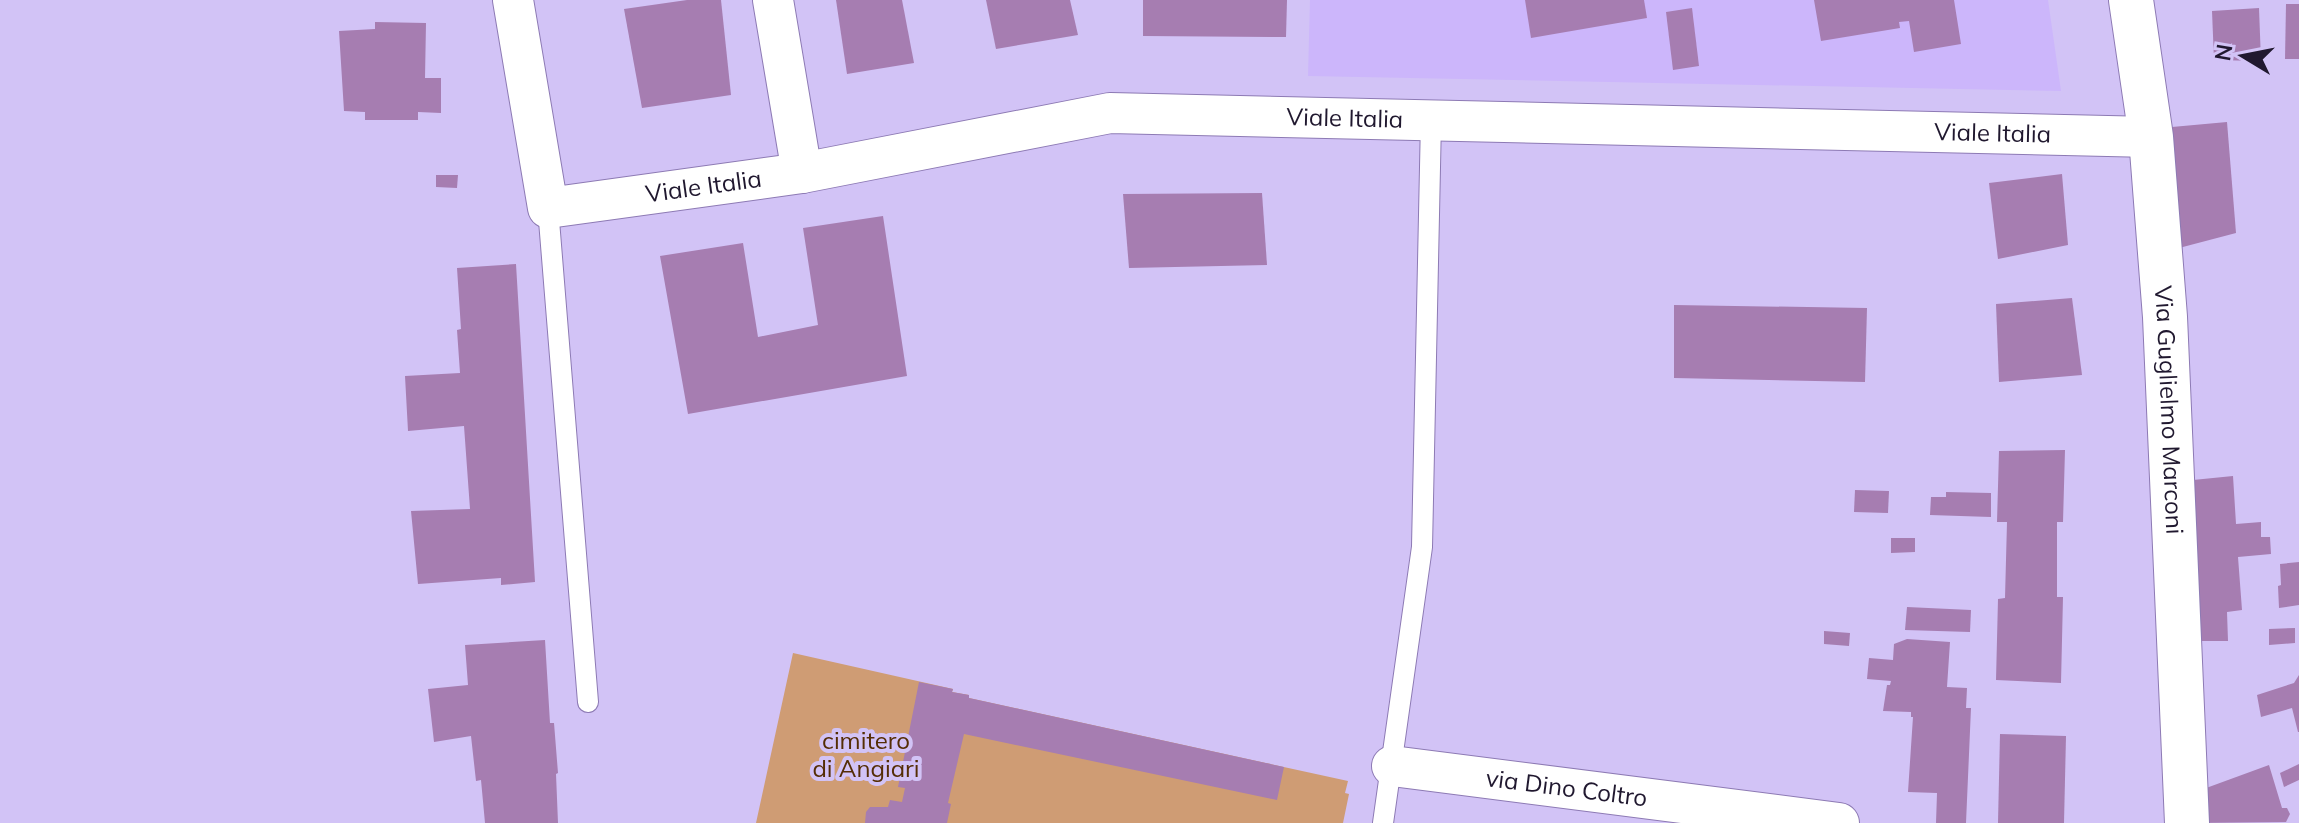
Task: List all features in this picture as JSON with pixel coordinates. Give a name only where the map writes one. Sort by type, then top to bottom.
[{"type":"street","points":[[513,0],[548,208]]},
{"type":"street","points":[[773,0],[802,173]]},
{"type":"street","name":"Via Guglielmo Marconi","points":[[2131,0],[2151,137],[2165,333],[2187,823]]},
{"type":"street","name":"Viale Italia","points":[[548,208],[802,173],[1110,113],[2151,137]]},
{"type":"street","name":"via Dino Coltro","points":[[1392,766],[1839,823]]},
{"type":"lane","points":[[1383,823],[1422,547],[1431,120]]},
{"type":"lane","points":[[548,208],[588,702]]},
{"type":"shaded area","points":[[1310,0],[2048,0],[2061,91],[1308,76]]},
{"type":"green space","name":"cimitero di Angiari","points":[[793,653],[953,689],[952,692],[969,695],[969,698],[1348,781],[1345,793],[1349,794],[1343,823],[756,823]]},
{"type":"building","points":[[687,0],[721,0],[731,95],[642,108],[624,9]]},
{"type":"building","points":[[836,0],[902,0],[914,63],[847,74]]},
{"type":"building","points":[[986,0],[1070,0],[1078,35],[996,49]]},
{"type":"building","points":[[1143,0],[1287,0],[1286,37],[1143,36]]},
{"type":"building","points":[[1525,0],[1644,0],[1647,18],[1531,38]]},
{"type":"building","points":[[1814,0],[1954,0],[1961,44],[1914,52],[1909,21],[1899,22],[1900,28],[1821,41]]},
{"type":"building","points":[[2286,4],[2299,4],[2299,59],[2285,59]]},
{"type":"building","points":[[1692,8],[1699,66],[1673,70],[1666,12]]},
{"type":"building","points":[[2259,8],[2261,61],[2214,60],[2212,11]]},
{"type":"building","points":[[375,22],[426,23],[425,78],[441,78],[441,113],[418,112],[418,120],[365,120],[365,112],[344,111],[339,31],[375,29]]},
{"type":"building","points":[[2227,122],[2236,233],[2179,248],[2161,128]]},
{"type":"building","points":[[2062,174],[2068,245],[1998,259],[1989,183]]},
{"type":"building","points":[[436,175],[458,175],[457,188],[436,187]]},
{"type":"building","points":[[1262,193],[1267,265],[1129,268],[1123,194]]},
{"type":"building","points":[[883,216],[907,376],[688,414],[660,256],[743,243],[758,337],[818,325],[803,228]]},
{"type":"building","points":[[516,264],[535,582],[501,585],[501,578],[418,584],[411,511],[470,509],[464,426],[408,431],[405,376],[460,373],[457,268]]},
{"type":"building","points":[[2072,298],[2082,375],[1999,382],[1996,304]]},
{"type":"building","points":[[1674,305],[1867,308],[1865,382],[1674,378]]},
{"type":"building","points":[[2065,450],[2063,522],[2057,522],[2057,597],[2063,597],[2061,683],[1996,680],[1998,599],[2005,598],[2007,522],[1997,522],[1999,451]]},
{"type":"building","points":[[2233,476],[2236,524],[2261,522],[2261,537],[2270,537],[2271,554],[2238,557],[2242,610],[2227,612],[2228,641],[2189,641],[2183,481]]},
{"type":"building","points":[[1855,490],[1889,491],[1888,513],[1854,512]]},
{"type":"building","points":[[1946,492],[1991,493],[1991,517],[1930,515],[1931,497],[1946,497]]},
{"type":"building","points":[[1891,538],[1915,538],[1915,552],[1891,553]]},
{"type":"building","points":[[2299,562],[2299,605],[2279,608],[2280,564]]},
{"type":"building","points":[[1907,607],[1971,610],[1970,632],[1905,630]]},
{"type":"building","points":[[2295,628],[2295,643],[2269,645],[2269,629]]},
{"type":"building","points":[[1824,631],[1850,633],[1849,646],[1824,644]]},
{"type":"building","points":[[1907,639],[1950,642],[1947,687],[1967,688],[1966,708],[1971,708],[1966,823],[1936,823],[1937,793],[1908,792],[1913,717],[1911,712],[1883,711],[1887,685],[1891,681],[1867,679],[1869,658],[1893,660],[1894,644]]},
{"type":"building","points":[[545,640],[550,723],[554,723],[558,773],[558,823],[485,823],[481,780],[476,781],[471,736],[434,742],[428,689],[468,685],[465,645]]},
{"type":"building","points":[[2299,675],[2298,732],[2292,708],[2261,717],[2257,695],[2294,683]]},
{"type":"building","points":[[919,682],[953,689],[952,692],[969,695],[969,698],[1284,767],[1277,800],[964,734],[948,803],[951,804],[947,823],[865,823],[870,807],[888,807],[890,800],[902,802],[905,788],[898,787]]},
{"type":"building","points":[[2000,734],[2066,736],[2064,823],[1998,823]]},
{"type":"building","points":[[2299,764],[2299,780],[2284,787],[2280,773]]},
{"type":"building","points":[[2269,765],[2282,808],[2287,808],[2290,814],[2286,822],[2196,823],[2198,791]]}]
